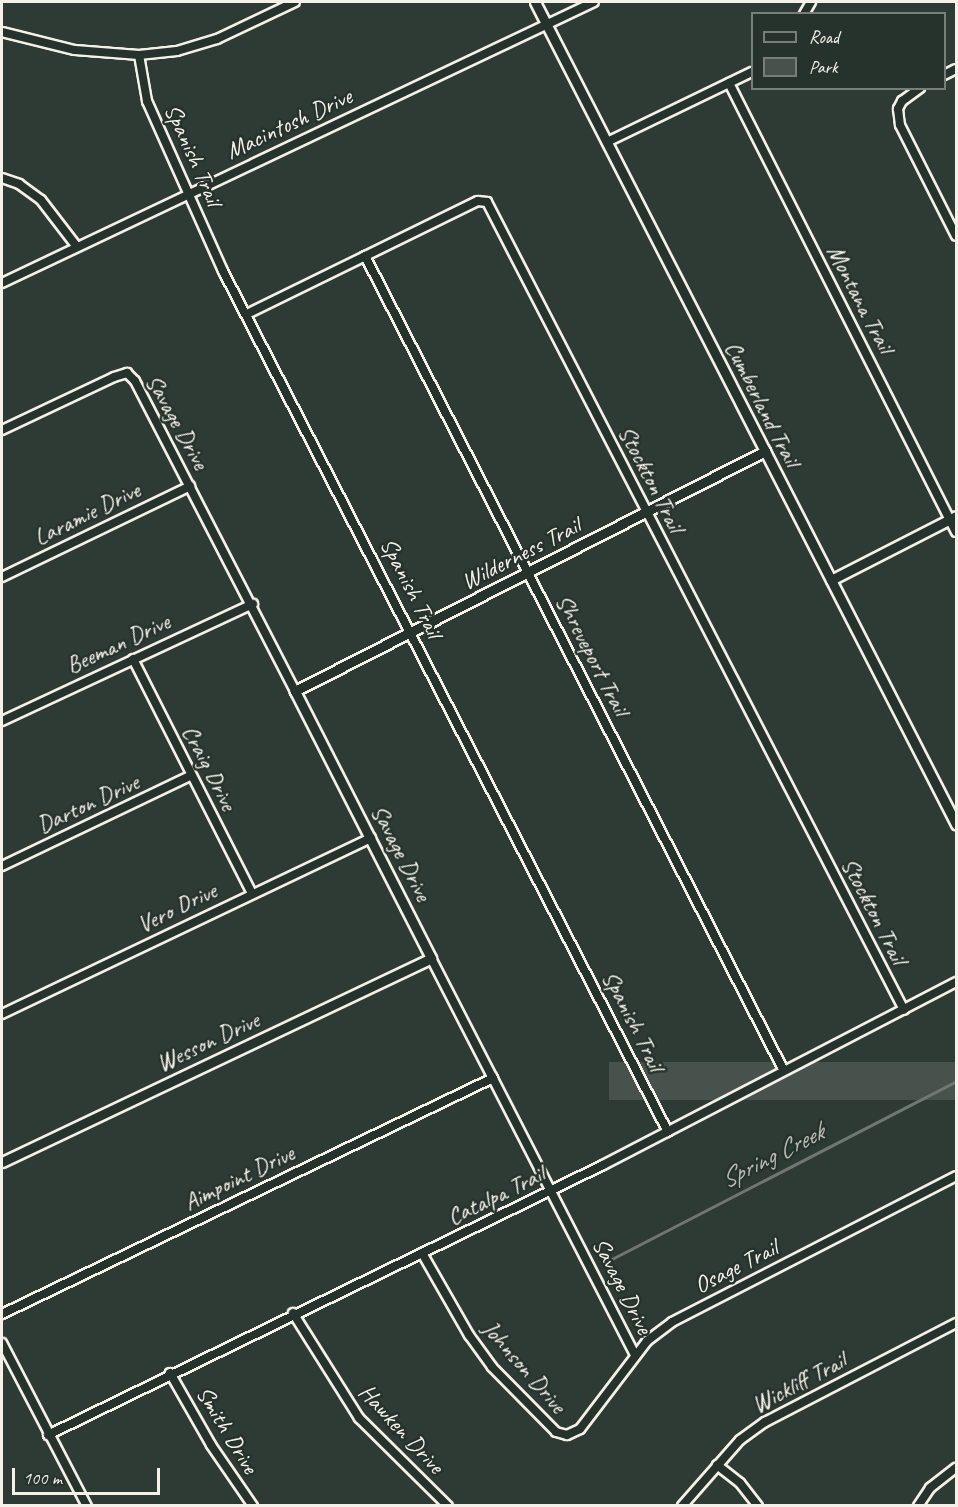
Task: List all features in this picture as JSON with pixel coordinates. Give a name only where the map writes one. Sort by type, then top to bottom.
[{"type":"street","points":[[2,32],[75,50],[139,55],[177,51],[217,39],[295,2]]},
{"type":"street","name":"Cumberland Trail","points":[[535,2],[957,824]]},
{"type":"street","name":"Macintosh Drive","points":[[2,283],[594,2]]},
{"type":"street","name":"Spanish Trail","points":[[139,55],[147,101],[223,271],[248,314],[668,1132]]},
{"type":"street","points":[[607,142],[751,73]]},
{"type":"street","name":"Montana Trail","points":[[729,83],[953,518],[957,532]]},
{"type":"street","points":[[917,90],[902,101],[898,116],[953,218],[957,236]]},
{"type":"street","points":[[2,178],[36,195],[76,247]]},
{"type":"street","name":"Stockton Trail","points":[[248,314],[478,201],[487,202],[904,1010]]},
{"type":"street","name":"Shreveport Trail","points":[[365,256],[784,1071]]},
{"type":"street","name":"Savage Drive","points":[[2,430],[126,373],[135,381],[253,604],[431,958],[635,1355]]},
{"type":"street","name":"Wilderness Trail","points":[[296,691],[765,451]]},
{"type":"street","name":"Laramie Drive","points":[[2,577],[190,486]]},
{"type":"street","points":[[831,580],[953,518]]},
{"type":"street","name":"Beeman Drive","points":[[2,721],[253,604]]},
{"type":"street","name":"Craig Drive","points":[[133,659],[190,776],[252,894]]},
{"type":"street","name":"Darton Drive","points":[[2,866],[190,776]]},
{"type":"street","name":"Vero Drive","points":[[2,1014],[371,838]]},
{"type":"street","name":"Wesson Drive","points":[[2,1162],[431,958]]},
{"type":"street","name":"Catalpa Trail","points":[[48,1435],[170,1372],[551,1191],[957,982]]},
{"type":"street","name":"Aimpoint Drive","points":[[2,1314],[493,1078]]},
{"type":"street","name":"Osage Trail","points":[[567,1435],[580,1429],[635,1355],[672,1322],[957,1176]]},
{"type":"street","name":"Johnson Drive","points":[[422,1253],[469,1335],[492,1367],[556,1432],[567,1435]]},
{"type":"street","name":"Hawken Drive","points":[[293,1313],[359,1418],[448,1506]]},
{"type":"street","name":"Wickliff Trail","points":[[682,1506],[717,1465],[765,1422],[957,1323]]},
{"type":"street","points":[[2,1343],[87,1506]]},
{"type":"street","name":"Smith Drive","points":[[170,1372],[217,1453],[253,1506]]},
{"type":"street","points":[[717,1465],[758,1506]]},
{"type":"street","points":[[918,1506],[930,1488],[957,1468]]},
{"type":"green space","points":[[609,1062],[956,1062],[956,1100],[609,1100]]},
{"type":"waterway","name":"Spring Creek","points":[[604,1263],[956,1081]]}]
